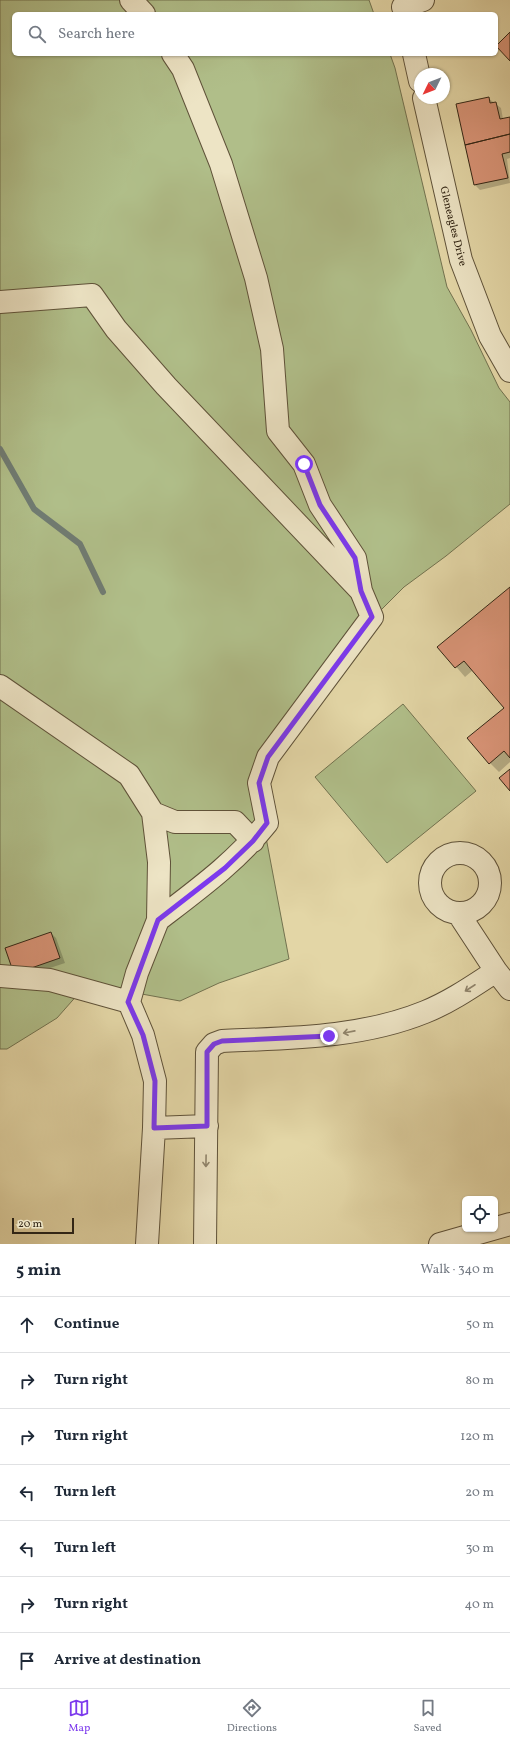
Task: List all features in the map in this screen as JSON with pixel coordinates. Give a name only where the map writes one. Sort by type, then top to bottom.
[{"type":"street","points":[[131,0],[142,12]]},
{"type":"street","points":[[158,920],[225,868],[253,841],[267,823],[259,783],[268,757],[372,617],[361,591],[355,558],[320,505],[304,464],[278,431],[272,349],[256,278],[221,164],[183,69],[174,56]]},
{"type":"street","points":[[414,56],[417,68]]},
{"type":"street","name":"Gleneagles Drive","points":[[425,104],[461,260],[490,336],[510,371]]},
{"type":"street","points":[[0,302],[92,295],[116,329],[166,386],[361,591]]},
{"type":"street","points":[[0,686],[129,775],[153,813],[159,862],[158,920],[128,1002],[143,1035],[155,1081],[154,1128],[147,1244]]},
{"type":"street","points":[[153,813],[175,822],[235,822],[253,841]]},
{"type":"street","points":[[458,913],[496,971],[510,989]]},
{"type":"street","points":[[205,1244],[207,1052],[214,1044],[222,1041],[329,1036],[385,1025],[425,1012],[465,992],[496,971]]},
{"type":"street","points":[[0,976],[50,980],[128,1002]]},
{"type":"street","points":[[154,1128],[207,1126]]},
{"type":"street","points":[[440,1244],[510,1224]]},
{"type":"green space","points":[[0,0],[369,0],[373,12],[12,12],[12,56],[391,56],[395,68],[447,287],[471,330],[499,388],[510,402],[510,504],[446,556],[404,587],[328,663],[254,774],[289,959],[219,983],[180,1001],[87,984],[57,1018],[7,1049],[0,1049]]},
{"type":"green space","points":[[403,704],[476,791],[387,863],[315,777]]},
{"type":"building","points":[[510,32],[510,61],[498,48],[498,44]]},
{"type":"building","points":[[489,97],[490,103],[496,102],[500,119],[510,117],[510,134],[465,145],[456,104]]},
{"type":"building","points":[[510,134],[510,152],[502,154],[508,178],[474,185],[465,145]]},
{"type":"building","points":[[510,587],[510,758],[504,751],[489,764],[467,738],[504,708],[464,661],[455,668],[437,647]]},
{"type":"building","points":[[510,769],[510,791],[499,778]]},
{"type":"building","points":[[51,932],[60,958],[14,974],[5,948]]},
{"type":"waterway","points":[[0,449],[34,509],[80,544],[103,592]]},
{"type":"route","points":[[304,464],[320,505],[355,558],[361,591],[372,617],[268,757],[259,783],[267,823],[253,841],[225,868],[158,920],[128,1002],[143,1035],[155,1081],[154,1128],[207,1126],[207,1052],[214,1044],[222,1041],[329,1036]]}]
